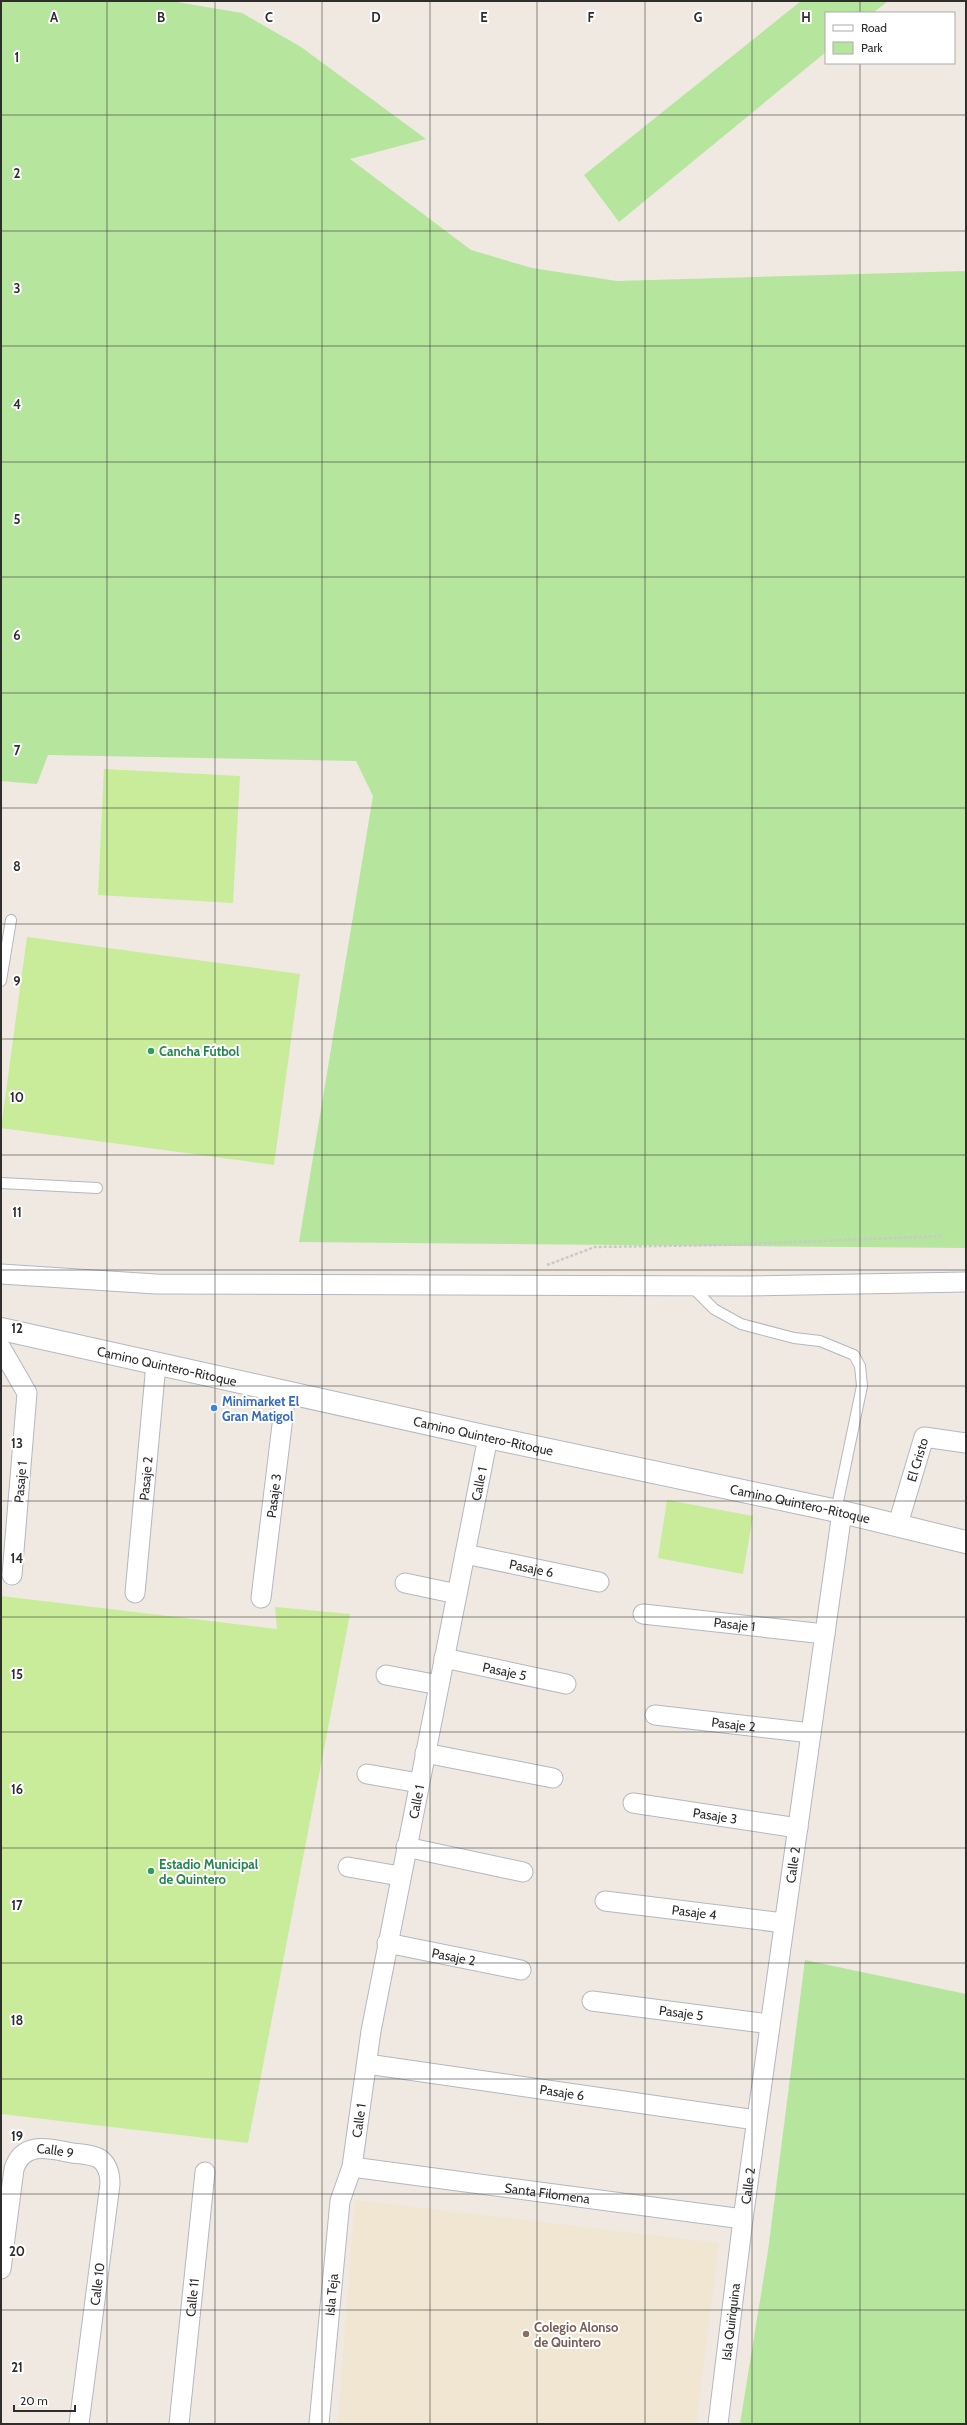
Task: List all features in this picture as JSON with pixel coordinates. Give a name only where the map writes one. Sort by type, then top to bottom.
[{"type":"main road","name":"Camino Quintero-Ritoque","points":[[1,1329],[488,1437],[898,1524],[966,1542]]},
{"type":"street","points":[[1,1274],[156,1284],[691,1286],[966,1282]]},
{"type":"street","name":"Pasaje 1","points":[[1,1348],[27,1393],[12,1574]]},
{"type":"street","name":"Pasaje 2","points":[[135,1593],[156,1364]]},
{"type":"street","name":"Pasaje 3","points":[[261,1598],[286,1392]]},
{"type":"street","name":"Calle 1","points":[[352,2167],[387,1943],[488,1437]]},
{"type":"street","name":"El Cristo","points":[[898,1524],[924,1437],[966,1443]]},
{"type":"street","name":"Calle 2","points":[[742,2218],[825,1634],[839,1511]]},
{"type":"street","name":"Pasaje 6","points":[[465,1554],[599,1582]]},
{"type":"street","points":[[405,1582],[457,1594]]},
{"type":"street","name":"Pasaje 1","points":[[643,1614],[825,1634]]},
{"type":"street","name":"Pasaje 5","points":[[444,1658],[566,1684]]},
{"type":"street","points":[[386,1676],[439,1685]]},
{"type":"street","name":"Pasaje 2","points":[[655,1715],[811,1733]]},
{"type":"street","points":[[425,1753],[553,1778]]},
{"type":"street","points":[[367,1774],[419,1783]]},
{"type":"street","name":"Pasaje 3","points":[[633,1803],[798,1828]]},
{"type":"street","points":[[406,1847],[523,1872]]},
{"type":"street","points":[[348,1867],[400,1876]]},
{"type":"street","name":"Pasaje 4","points":[[604,1901],[784,1923]]},
{"type":"street","name":"Pasaje 2","points":[[387,1943],[521,1970]]},
{"type":"street","name":"Pasaje 5","points":[[592,2000],[770,2024]]},
{"type":"street","name":"Pasaje 6","points":[[367,2064],[756,2120]]},
{"type":"street","name":"Calle 9","points":[[1,2269],[14,2169],[19,2158],[29,2150],[41,2148],[89,2156]]},
{"type":"street","name":"Calle 10","points":[[79,2424],[110,2177],[104,2163],[89,2156]]},
{"type":"street","name":"Santa Filomena","points":[[352,2167],[742,2218]]},
{"type":"street","name":"Isla Teja","points":[[319,2424],[340,2201],[352,2167]]},
{"type":"street","name":"Calle 11","points":[[179,2424],[205,2172]]},
{"type":"street","name":"Isla Quiriquina","points":[[718,2424],[742,2218]]},
{"type":"lane","points":[[1,981],[11,920]]},
{"type":"lane","points":[[1,1183],[96,1188]]},
{"type":"lane","points":[[691,1286],[714,1309],[741,1324],[794,1338],[820,1341],[854,1355],[862,1377],[862,1390],[839,1511]]},
{"type":"path","points":[[540,1265],[595,1247],[723,1246],[943,1236]]},
{"type":"shaded area","name":"Colegio Alonso de Quintero","points":[[355,2200],[719,2243],[696,2424],[338,2424]]},
{"type":"green space","points":[[1,1],[171,1],[242,13],[301,47],[426,139],[350,159],[471,250],[532,268],[617,281],[966,271],[966,1248],[299,1242],[373,796],[356,761],[48,755],[37,784],[1,781]]},
{"type":"green space","points":[[801,1],[888,1],[874,12],[825,12],[825,53],[619,222],[584,175]]},
{"type":"green space","points":[[104,769],[240,776],[233,903],[98,895]]},
{"type":"green space","name":"Cancha Fútbol","points":[[27,937],[300,974],[274,1165],[1,1128]]},
{"type":"green space","points":[[667,1500],[753,1516],[743,1574],[658,1558]]},
{"type":"green space","name":"Estadio Municipal de Quintero","points":[[1,1596],[277,1629],[275,1607],[350,1614],[248,2143],[1,2114]]},
{"type":"green space","points":[[805,1960],[966,1994],[966,2424],[740,2424],[768,2251]]},
{"type":"place","name":"Cancha Fútbol","points":[[151,1051]]},
{"type":"place","name":"Minimarket El Gran Matigol","points":[[214,1408]]},
{"type":"place","name":"Estadio Municipal de Quintero","points":[[151,1871]]},
{"type":"place","name":"Colegio Alonso de Quintero","points":[[526,2334]]}]
